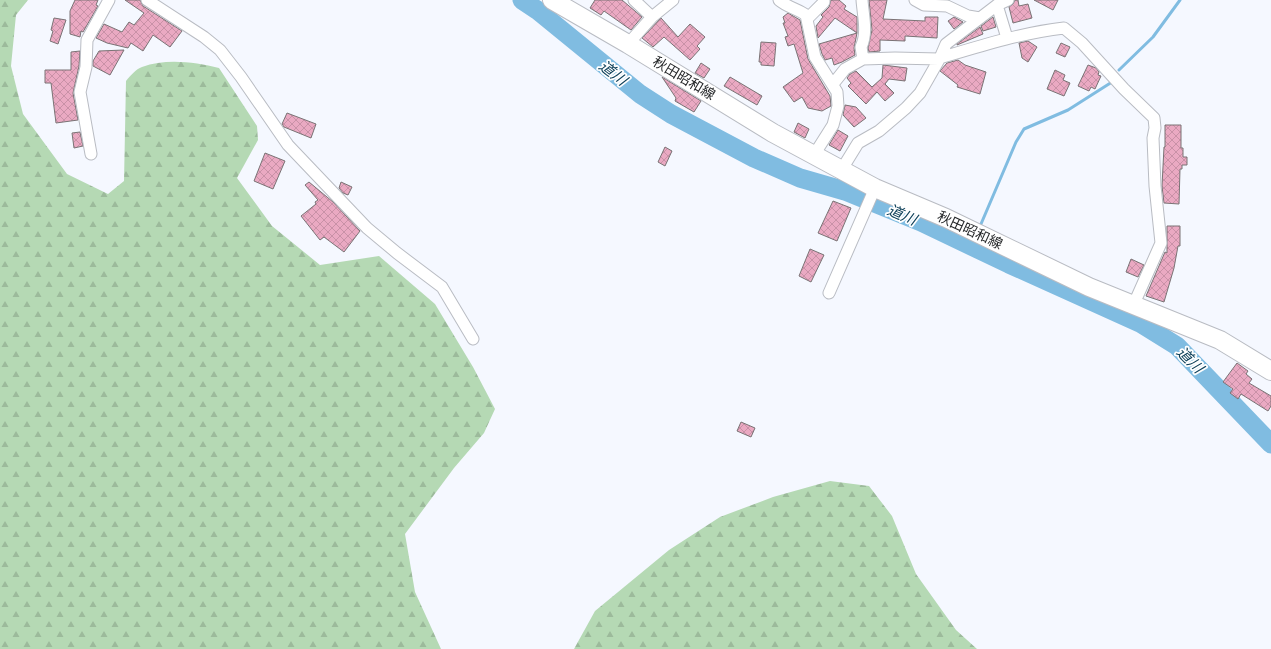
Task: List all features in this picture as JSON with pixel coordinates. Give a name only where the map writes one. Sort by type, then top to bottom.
[{"type":"main road","name":"秋田昭和線","points":[[552,0],[628,44],[773,133],[875,188],[946,218],[1089,287],[1220,340],[1271,371]]},
{"type":"street","points":[[91,154],[80,92],[86,67],[87,40],[109,0]]},
{"type":"street","points":[[147,0],[220,50],[241,77],[288,145],[368,228],[397,253],[442,287],[473,339]]},
{"type":"street","points":[[634,0],[652,17]]},
{"type":"street","points":[[628,44],[652,17],[673,0]]},
{"type":"street","points":[[779,0],[783,4],[799,10],[806,15],[815,57],[837,92],[838,106],[833,125],[814,155]]},
{"type":"street","points":[[807,19],[824,2],[824,0]]},
{"type":"street","points":[[862,0],[865,32],[864,42],[861,47],[863,59]]},
{"type":"street","points":[[915,0],[924,5],[952,7],[968,16],[980,18]]},
{"type":"street","points":[[842,169],[858,143],[878,132],[906,108],[920,93],[946,44],[997,5],[1008,0]]},
{"type":"street","points":[[997,5],[1007,38]]},
{"type":"street","points":[[833,84],[844,69],[863,59],[939,59],[1007,38],[1044,30],[1064,28],[1082,43],[1124,89],[1154,118],[1155,128],[1153,138],[1155,186],[1161,243],[1133,306]]},
{"type":"street","points":[[829,293],[875,188]]},
{"type":"green space","points":[[0,0],[28,0],[16,15],[11,66],[23,114],[67,174],[108,194],[124,181],[126,81],[138,69],[151,64],[171,62],[200,64],[219,68],[257,126],[258,140],[237,178],[272,226],[320,265],[379,256],[435,304],[473,367],[495,409],[484,433],[454,468],[405,534],[415,592],[441,649],[0,649]]},
{"type":"green space","points":[[830,481],[869,486],[892,516],[916,574],[956,630],[977,649],[574,649],[595,611],[669,550],[720,517],[773,497]]},
{"type":"building","points":[[75,0],[98,0],[96,5],[98,6],[83,32],[81,31],[80,37],[70,34],[70,11]]},
{"type":"building","points":[[125,0],[140,0],[143,6],[182,31],[170,47],[153,35],[143,51],[131,43],[128,48],[107,43],[96,38],[104,24],[122,32],[129,22],[134,25],[144,13]]},
{"type":"building","points":[[595,0],[622,0],[642,17],[631,30],[604,11],[601,15],[590,8]]},
{"type":"building","points":[[831,0],[839,0],[846,6],[844,9],[857,17],[857,33],[835,18],[818,38],[816,26],[823,17],[821,15],[829,7]]},
{"type":"building","points":[[869,0],[887,0],[883,19],[925,21],[925,17],[938,17],[937,38],[905,36],[905,41],[880,40],[880,51],[869,52],[868,48],[872,30]]},
{"type":"building","points":[[1015,0],[1018,0],[1019,6],[1028,4],[1032,18],[1013,23],[1009,7]]},
{"type":"building","points":[[1034,0],[1058,0],[1053,10]]},
{"type":"building","points":[[788,13],[800,20],[808,59],[830,96],[831,106],[822,111],[808,108],[802,97],[794,102],[783,87],[803,73],[794,44],[788,46],[785,37],[788,36],[783,23],[785,23],[783,17]]},
{"type":"building","points":[[954,17],[963,22],[954,29],[948,21]]},
{"type":"building","points":[[993,17],[996,27],[983,31],[981,26]]},
{"type":"building","points":[[54,18],[66,20],[58,44],[50,41],[53,31],[51,30]]},
{"type":"building","points":[[661,18],[678,37],[690,24],[705,37],[697,46],[700,49],[690,60],[664,37],[653,47],[642,38]]},
{"type":"building","points":[[980,27],[983,34],[957,45],[957,44]]},
{"type":"building","points":[[857,33],[854,48],[855,55],[834,65],[832,58],[825,60],[819,44]]},
{"type":"building","points":[[1028,41],[1037,47],[1028,62],[1022,58],[1019,43]]},
{"type":"building","points":[[761,42],[776,43],[774,66],[761,65],[761,62],[759,62]]},
{"type":"building","points":[[1061,43],[1070,47],[1065,57],[1056,53]]},
{"type":"building","points":[[124,50],[110,75],[93,66],[93,61],[99,51]]},
{"type":"building","points":[[80,51],[79,66],[73,93],[78,120],[56,123],[51,83],[45,83],[45,70],[71,70],[71,52]]},
{"type":"building","points":[[958,60],[965,65],[986,72],[980,94],[957,87],[958,85],[940,71],[947,63]]},
{"type":"building","points":[[701,63],[710,69],[704,78],[695,73]]},
{"type":"building","points":[[883,65],[907,68],[905,81],[889,79],[885,84],[894,93],[885,101],[877,92],[866,104],[848,86],[851,83],[847,78],[850,74],[856,71],[872,87],[882,78]]},
{"type":"building","points":[[1088,65],[1096,68],[1099,72],[1098,75],[1101,76],[1095,89],[1091,87],[1089,91],[1078,86]]},
{"type":"building","points":[[1055,70],[1065,75],[1063,80],[1070,83],[1064,96],[1047,89]]},
{"type":"building","points":[[662,77],[701,101],[694,112],[675,101],[676,98]]},
{"type":"building","points":[[730,77],[762,96],[757,105],[724,86]]},
{"type":"building","points":[[845,105],[856,107],[866,118],[854,127],[843,115]]},
{"type":"building","points":[[287,113],[316,124],[311,138],[284,127],[282,124]]},
{"type":"building","points":[[798,123],[809,129],[805,138],[794,132]]},
{"type":"building","points":[[1165,125],[1181,125],[1181,148],[1183,148],[1183,157],[1187,157],[1187,165],[1182,165],[1182,169],[1180,169],[1179,204],[1164,203],[1162,186]]},
{"type":"building","points":[[838,130],[848,136],[840,151],[829,145]]},
{"type":"building","points":[[80,132],[83,146],[74,148],[72,133]]},
{"type":"building","points":[[665,147],[672,151],[665,166],[658,162]]},
{"type":"building","points":[[265,153],[285,161],[273,189],[254,181]]},
{"type":"building","points":[[309,182],[333,202],[360,231],[344,252],[324,237],[320,240],[301,216],[316,204],[315,202],[318,200],[305,185]]},
{"type":"building","points":[[341,182],[352,187],[348,195],[343,193],[339,188]]},
{"type":"building","points":[[833,201],[851,208],[837,241],[818,233]]},
{"type":"building","points":[[1167,226],[1180,226],[1180,246],[1178,246],[1174,268],[1164,302],[1146,296],[1165,252],[1167,253]]},
{"type":"building","points":[[810,249],[824,255],[811,282],[799,276]]},
{"type":"building","points":[[1131,259],[1144,265],[1138,277],[1126,272]]},
{"type":"building","points":[[1237,363],[1248,371],[1246,374],[1252,379],[1249,383],[1271,396],[1271,406],[1268,411],[1241,394],[1238,399],[1230,393],[1233,389],[1223,382]]},
{"type":"building","points":[[741,422],[755,428],[751,437],[737,431]]},
{"type":"waterway","name":"道川","points":[[522,0],[537,10],[640,94],[671,114],[754,158],[800,178],[845,191],[921,222],[1009,264],[1140,323],[1177,346],[1271,444]]},
{"type":"waterway","points":[[1119,70],[1153,37],[1180,0]]},
{"type":"waterway","points":[[981,224],[1016,142],[1024,129],[1068,110],[1112,82]]},
{"type":"waterway","name":"道川","points":[[970,246],[972,241]]}]
